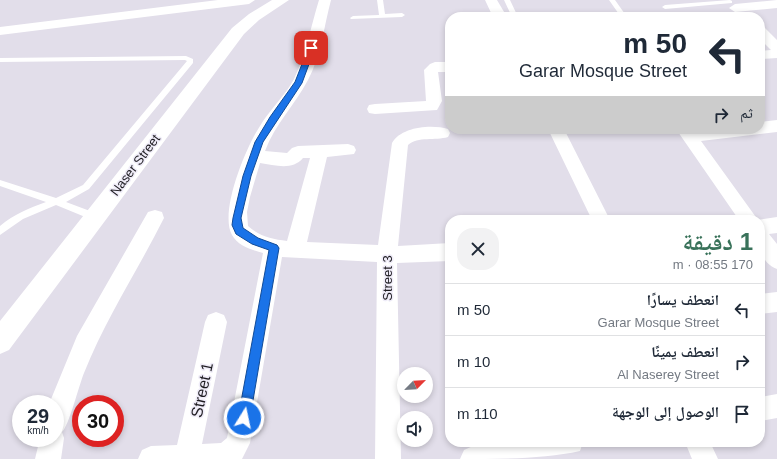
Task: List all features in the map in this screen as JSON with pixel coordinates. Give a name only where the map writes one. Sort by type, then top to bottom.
[{"type":"street","points":[[0,30],[249,0]]},
{"type":"street","name":"Naser Street","points":[[0,341],[238,31],[254,17],[282,0]]},
{"type":"street","points":[[325,0],[304,73],[266,130],[254,156],[240,202],[237,225],[240,231],[255,241],[284,248],[414,255],[445,252]]},
{"type":"street","points":[[491,0],[497,12]]},
{"type":"street","points":[[731,3],[777,4]]},
{"type":"street","points":[[731,3],[740,12]]},
{"type":"street","points":[[765,36],[777,48]]},
{"type":"street","points":[[765,55],[777,54]]},
{"type":"street","points":[[375,109],[431,106],[434,101],[431,70],[435,67],[445,67]]},
{"type":"street","name":"Street 3","points":[[388,459],[387,254],[400,143],[409,135],[442,133]]},
{"type":"street","points":[[558,134],[599,215]]},
{"type":"street","points":[[688,134],[745,215]]},
{"type":"street","points":[[254,156],[291,160],[298,152],[348,150]]},
{"type":"street","points":[[151,459],[223,456],[232,451],[238,443],[284,248],[320,151]]},
{"type":"street","points":[[64,396],[70,378],[85,344],[155,218]]},
{"type":"street","points":[[765,226],[777,225]]},
{"type":"street","points":[[765,243],[777,260]]},
{"type":"street","points":[[765,303],[777,302]]},
{"type":"street","name":"Street 1","points":[[187,457],[216,322]]},
{"type":"street","points":[[765,408],[777,406]]},
{"type":"street","points":[[48,459],[50,447]]},
{"type":"street","points":[[473,459],[538,447]]},
{"type":"street","points":[[699,447],[705,459]]},
{"type":"lane","points":[[380,0],[382,16]]},
{"type":"lane","points":[[507,0],[513,12]]},
{"type":"lane","points":[[612,0],[620,12]]},
{"type":"lane","points":[[665,7],[731,3]]},
{"type":"lane","points":[[353,18],[402,15]]},
{"type":"lane","points":[[0,60],[186,58],[190,60],[190,63],[86,187],[57,202],[13,219],[0,231]]},
{"type":"lane","points":[[0,183],[57,202],[95,217]]},
{"type":"route","points":[[244,418],[274,248],[255,241],[240,231],[237,225],[237,218],[247,176],[259,142],[273,119],[299,83],[304,73],[311,48]]}]
